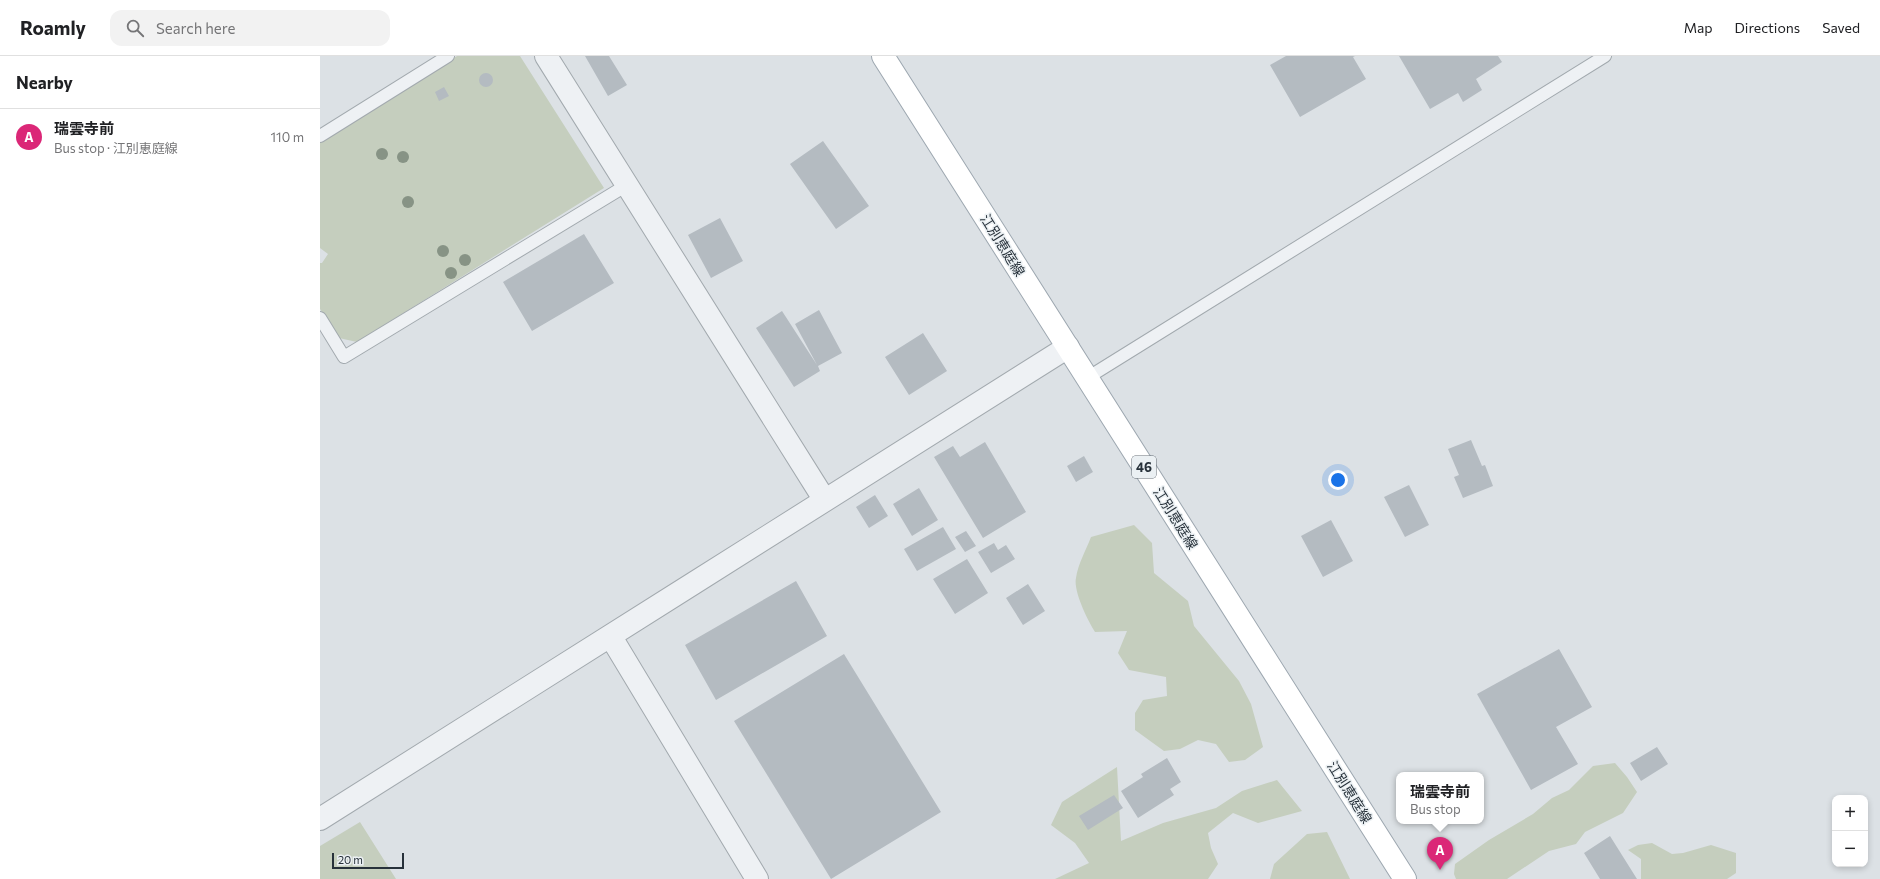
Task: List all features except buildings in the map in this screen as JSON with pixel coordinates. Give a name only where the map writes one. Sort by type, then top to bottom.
[{"type":"main road","name":"江別恵庭線","points":[[883,56],[1405,879]]},
{"type":"street","points":[[546,56],[824,500]]},
{"type":"street","points":[[320,819],[611,637],[824,500],[1068,347]]},
{"type":"street","points":[[611,637],[757,879]]},
{"type":"lane","points":[[320,136],[448,56]]},
{"type":"lane","points":[[1088,378],[1606,56]]},
{"type":"lane","points":[[320,318],[344,358],[627,185]]},
{"type":"green space","points":[[457,56],[520,56],[604,188],[357,342],[339,338],[320,309],[320,263],[322,263],[328,254],[320,248],[320,142]]},
{"type":"green space","points":[[1134,525],[1152,543],[1154,573],[1188,601],[1194,626],[1239,681],[1251,704],[1263,747],[1245,760],[1229,762],[1216,744],[1198,740],[1180,749],[1164,751],[1135,730],[1135,713],[1143,700],[1167,696],[1166,677],[1129,670],[1118,653],[1127,631],[1095,632],[1082,606],[1076,584],[1078,568],[1091,537]]},
{"type":"green space","points":[[1615,763],[1637,792],[1623,813],[1585,832],[1576,844],[1549,851],[1507,879],[1456,879],[1454,874],[1455,864],[1489,840],[1533,814],[1552,798],[1569,790],[1593,766]]},
{"type":"green space","points":[[1117,767],[1121,841],[1163,823],[1216,808],[1242,791],[1277,780],[1302,811],[1258,823],[1233,813],[1208,833],[1211,848],[1218,864],[1208,879],[1055,879],[1089,863],[1075,843],[1051,825],[1062,802]]},
{"type":"green space","points":[[360,822],[396,879],[320,879],[320,846]]},
{"type":"green space","points":[[1327,832],[1350,879],[1270,879],[1274,864],[1307,834]]},
{"type":"green space","points":[[1652,843],[1672,854],[1683,853],[1711,845],[1736,853],[1736,873],[1727,879],[1641,879],[1641,859],[1628,850],[1638,845]]},
{"type":"place","name":"瑞雲寺前","points":[[1440,870]]}]
